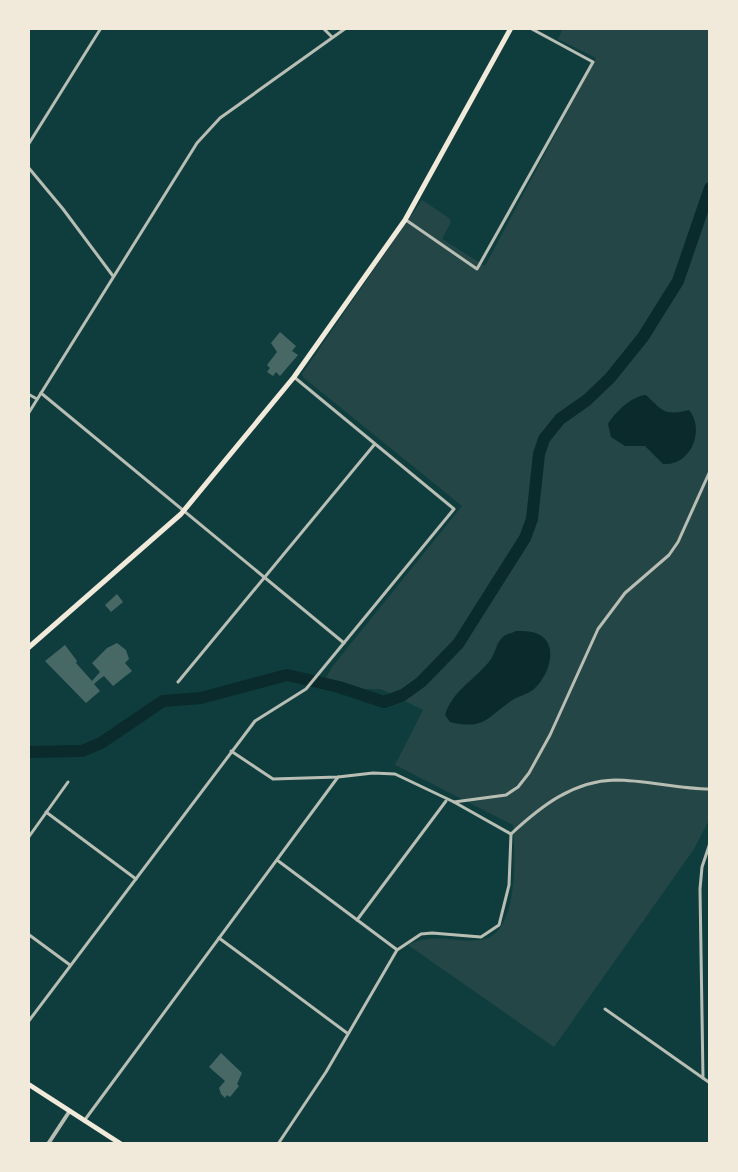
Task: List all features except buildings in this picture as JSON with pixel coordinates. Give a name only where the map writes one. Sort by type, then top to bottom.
[{"type":"main road","points":[[28,648],[183,511],[294,377],[405,220],[511,28]]},
{"type":"main road","points":[[28,1084],[121,1144]]},
{"type":"street","points":[[28,145],[101,28]]},
{"type":"street","points":[[323,28],[332,37]]},
{"type":"street","points":[[28,414],[197,143],[220,118],[346,28]]},
{"type":"street","points":[[405,220],[477,269],[593,62],[530,28]]},
{"type":"street","points":[[28,167],[113,276]]},
{"type":"street","points":[[28,1022],[255,721],[306,689],[454,509],[294,377]]},
{"type":"street","points":[[41,393],[345,643]]},
{"type":"street","points":[[28,394],[37,399]]},
{"type":"street","points":[[178,682],[375,444]]},
{"type":"street","points":[[454,802],[506,795],[518,787],[529,773],[550,735],[598,629],[625,593],[669,555],[710,471]]},
{"type":"street","points":[[231,751],[273,779],[395,774],[511,834]]},
{"type":"street","points":[[84,1121],[338,777]]},
{"type":"street","points":[[278,1144],[397,950],[421,934],[475,938],[496,929],[507,898],[512,859],[511,834],[532,814],[555,798],[586,783],[617,780],[710,789]]},
{"type":"street","points":[[28,838],[68,782]]},
{"type":"street","points":[[357,920],[446,800]]},
{"type":"street","points":[[46,812],[136,879]]},
{"type":"street","points":[[703,1078],[700,889],[702,867],[710,843]]},
{"type":"street","points":[[277,860],[397,950]]},
{"type":"street","points":[[28,934],[71,966]]},
{"type":"street","points":[[219,938],[347,1033]]},
{"type":"street","points":[[605,1009],[710,1083]]},
{"type":"street","points":[[48,1144],[69,1112]]},
{"type":"shaded area","points":[[563,28],[710,28],[710,818],[694,849],[554,1047],[408,945],[427,939],[470,941],[493,935],[509,909],[514,873],[513,825],[395,765],[423,710],[381,689],[345,689],[326,678],[462,506],[302,374],[422,200],[449,218],[451,222],[442,239],[485,266],[596,58],[558,39]]},
{"type":"shaded area","points":[[646,395],[665,411],[689,410],[694,418],[693,445],[682,459],[663,464],[645,446],[625,446],[611,437],[608,424],[615,414],[630,401]]},
{"type":"shaded area","points":[[516,631],[538,634],[546,640],[549,662],[539,684],[484,721],[471,724],[450,722],[445,715],[459,691],[493,656],[501,638]]},
{"type":"waterway","points":[[28,752],[82,751],[101,743],[163,701],[201,698],[287,675],[384,702],[403,695],[421,682],[458,644],[525,538],[532,519],[539,454],[544,439],[560,419],[587,400],[610,378],[643,337],[678,281],[710,188]]}]
